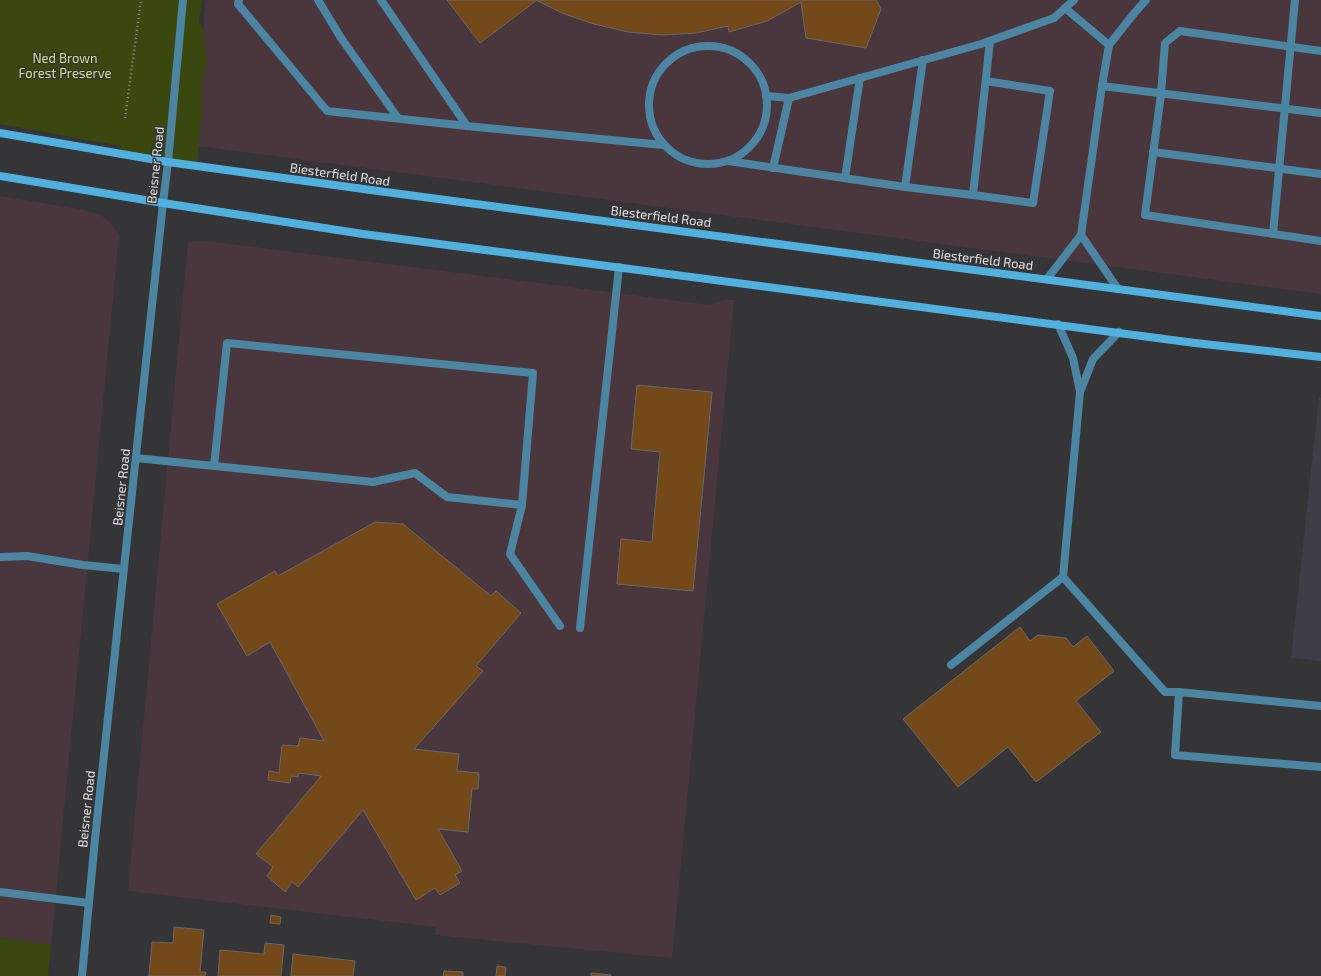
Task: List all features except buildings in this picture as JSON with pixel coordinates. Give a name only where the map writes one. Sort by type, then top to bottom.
[{"type":"main road","name":"Biesterfield Road","points":[[0,133],[168,162],[394,194],[1321,316]]},
{"type":"main road","points":[[0,176],[363,234],[1195,343],[1321,357]]},
{"type":"street","name":"Beisner Road","points":[[82,976],[168,162],[183,0]]},
{"type":"street","points":[[239,0],[238,4],[327,111],[663,145]]},
{"type":"street","points":[[318,0],[341,38],[398,118]]},
{"type":"street","points":[[381,0],[467,126]]},
{"type":"street","points":[[766,96],[789,98],[990,41],[1054,18],[1074,0]]},
{"type":"street","points":[[1047,279],[1081,235],[1109,45],[1146,0]]},
{"type":"street","points":[[1273,234],[1295,0]]},
{"type":"street","points":[[1065,8],[1109,45]]},
{"type":"street","points":[[1321,51],[1180,31],[1165,43],[1161,94],[1145,215],[1321,242]]},
{"type":"street","points":[[973,194],[990,41]]},
{"type":"street","points":[[728,161],[746,151],[759,135],[766,117],[766,96],[760,77],[748,62],[731,51],[711,46],[692,49],[674,57],[660,71],[651,89],[648,108],[653,128],[663,145],[677,156],[693,162],[711,164],[728,161],[905,187],[973,194],[1033,203],[1050,91],[986,81]]},
{"type":"street","points":[[905,187],[923,60]]},
{"type":"street","points":[[845,178],[860,78]]},
{"type":"street","points":[[1102,86],[1321,113]]},
{"type":"street","points":[[773,168],[789,98]]},
{"type":"street","points":[[1153,152],[1321,174]]},
{"type":"street","points":[[1081,235],[1118,289]]},
{"type":"street","points":[[580,628],[619,267]]},
{"type":"street","points":[[1058,324],[1073,358],[1080,392]]},
{"type":"street","points":[[951,665],[1063,577],[1080,392],[1093,359],[1118,332]]},
{"type":"street","points":[[214,466],[227,344],[533,373],[522,505],[510,554],[560,626]]},
{"type":"street","points":[[136,458],[373,482],[415,473],[447,497],[522,505]]},
{"type":"street","points":[[0,557],[27,556],[83,565],[124,568]]},
{"type":"street","points":[[1063,577],[1165,692],[1179,692],[1321,706]]},
{"type":"street","points":[[1179,692],[1175,754],[1321,767]]},
{"type":"street","points":[[0,892],[89,904]]},
{"type":"path","points":[[125,118],[141,0]]},
{"type":"shaded area","points":[[206,0],[1321,0],[1321,294],[192,145]]},
{"type":"shaded area","points":[[0,196],[84,210],[101,215],[111,224],[119,235],[51,945],[0,938]]},
{"type":"shaded area","points":[[196,241],[214,242],[710,305],[723,300],[734,300],[672,958],[435,935],[436,927],[128,891],[188,243]]},
{"type":"shaded area","points":[[1319,397],[1321,398],[1321,661],[1291,658]]},
{"type":"green space","name":"Ned Brown Forest Preserve","points":[[0,0],[202,0],[199,22],[203,30],[207,61],[202,84],[202,107],[197,166],[120,154],[121,146],[0,124]]},
{"type":"green space","points":[[0,938],[51,945],[48,976],[0,976]]}]
